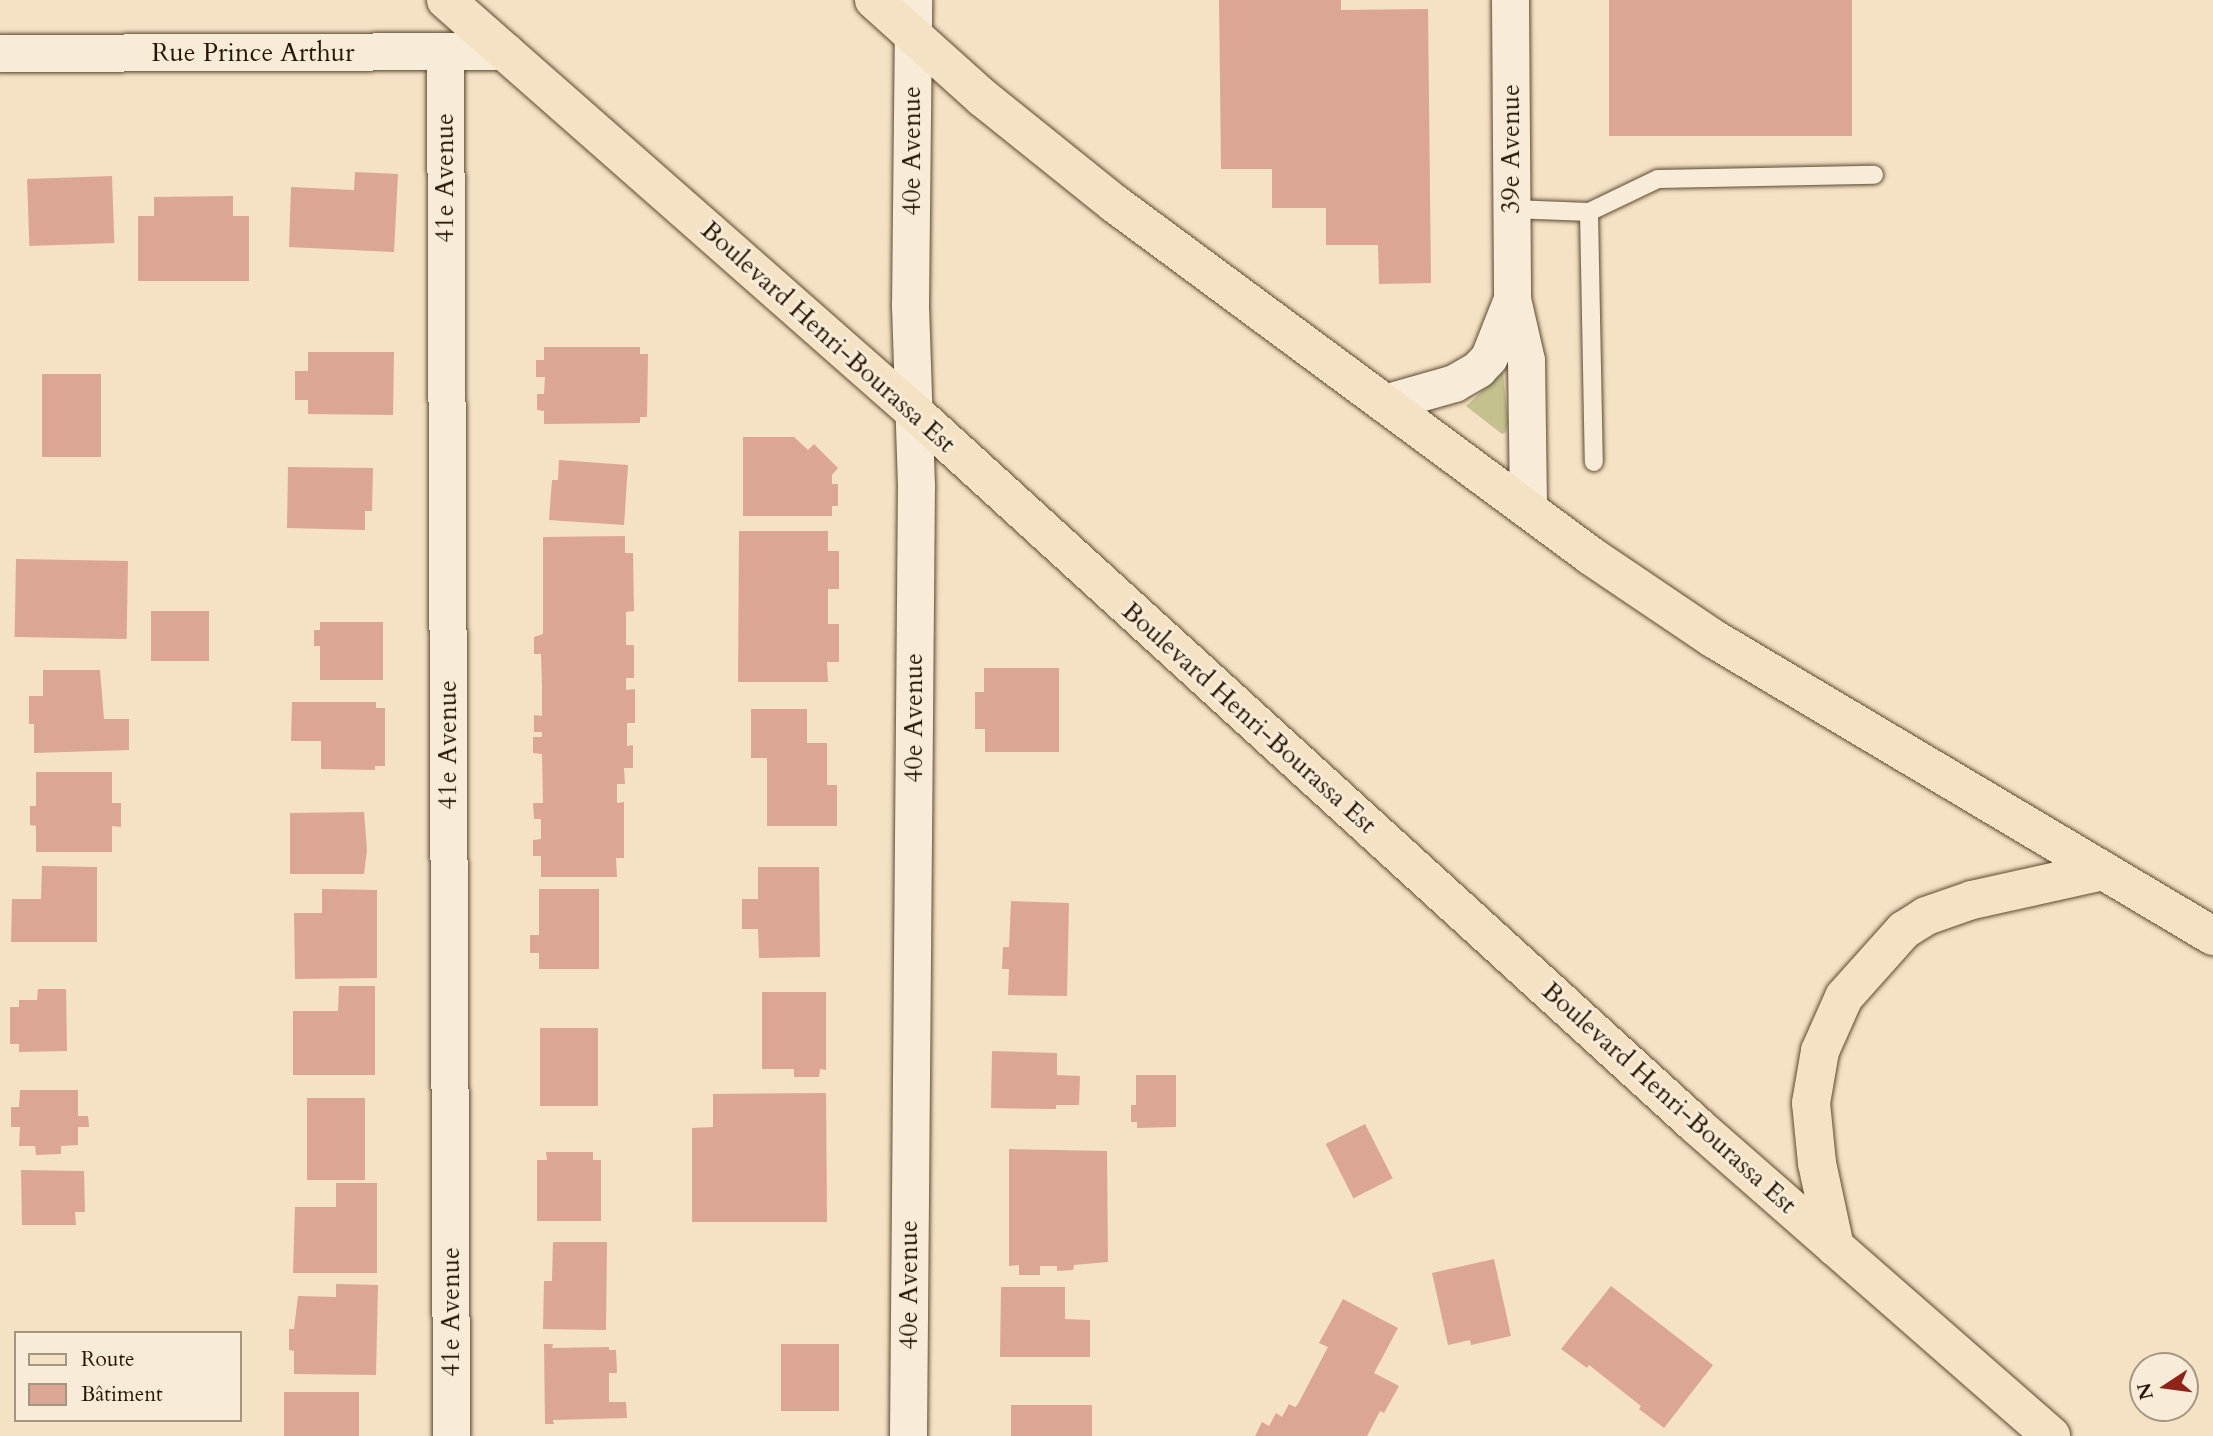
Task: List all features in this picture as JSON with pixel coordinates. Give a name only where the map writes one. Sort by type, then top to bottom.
[{"type":"main road","name":"Boulevard Henri-Bourassa Est","points":[[446,0],[912,410],[1686,1115],[2051,1436]]},
{"type":"main road","points":[[874,0],[912,17],[983,98],[1115,204],[1528,509],[1714,639],[2213,936]]},
{"type":"main road","points":[[1835,1247],[1816,1163],[1811,1103],[1821,1051],[1844,997],[1897,937],[1926,916],[1972,900],[2103,871]]},
{"type":"street","name":"39e Avenue","points":[[1510,0],[1512,299],[1526,360],[1528,509]]},
{"type":"street","name":"40e Avenue","points":[[908,1436],[916,486],[912,410],[912,17]]},
{"type":"street","name":"Rue Prince Arthur","points":[[0,53],[445,54],[505,51]]},
{"type":"street","name":"41e Avenue","points":[[445,54],[452,1436]]},
{"type":"street","name":"39e Avenue","points":[[1384,403],[1454,383],[1478,369],[1489,357],[1512,299]]},
{"type":"lane","points":[[1512,209],[1589,212],[1658,178],[1874,176]]},
{"type":"lane","points":[[1589,212],[1594,462]]},
{"type":"shaded area","points":[[1503,372],[1508,423],[1506,432],[1502,434],[1466,406]]},
{"type":"building","points":[[1219,0],[1341,0],[1341,10],[1428,9],[1431,283],[1379,284],[1378,245],[1326,245],[1326,208],[1272,208],[1272,169],[1221,169]]},
{"type":"building","points":[[1609,0],[1852,0],[1852,136],[1609,136]]},
{"type":"building","points":[[355,172],[398,174],[394,252],[289,247],[291,187],[354,190]]},
{"type":"building","points":[[112,176],[114,243],[29,246],[27,179]]},
{"type":"building","points":[[233,196],[233,216],[249,216],[249,281],[138,281],[138,216],[154,216],[154,197]]},
{"type":"building","points":[[544,347],[640,347],[640,354],[648,354],[647,417],[640,417],[640,423],[544,424],[544,411],[537,410],[537,394],[544,394],[545,377],[536,377],[536,360],[544,360]]},
{"type":"building","points":[[308,352],[394,352],[393,415],[308,414],[308,400],[295,400],[295,371],[308,371]]},
{"type":"building","points":[[42,374],[101,374],[101,457],[42,457]]},
{"type":"building","points":[[743,437],[794,437],[808,450],[814,444],[838,468],[832,475],[832,484],[838,484],[838,506],[832,506],[832,516],[743,516]]},
{"type":"building","points":[[559,460],[628,465],[624,525],[549,520],[552,480],[558,480]]},
{"type":"building","points":[[288,467],[373,468],[372,511],[365,511],[365,530],[287,528]]},
{"type":"building","points":[[739,531],[828,531],[828,551],[839,551],[839,589],[828,589],[828,624],[839,624],[839,662],[827,662],[828,682],[738,682]]},
{"type":"building","points":[[625,536],[625,553],[633,553],[634,611],[626,612],[626,645],[634,645],[634,678],[626,678],[626,690],[635,689],[635,723],[627,723],[627,746],[633,745],[633,768],[624,768],[625,784],[617,784],[617,803],[624,802],[624,858],[616,858],[617,877],[541,877],[541,856],[533,856],[533,840],[541,839],[541,819],[534,819],[533,803],[543,803],[542,754],[533,753],[533,737],[542,737],[542,732],[534,732],[534,715],[542,716],[542,685],[541,654],[534,654],[534,637],[543,634],[543,537]]},
{"type":"building","points":[[16,559],[128,561],[127,639],[15,637]]},
{"type":"building","points":[[151,611],[209,611],[209,661],[151,661]]},
{"type":"building","points":[[320,622],[383,622],[383,680],[320,680],[320,646],[314,646],[314,630],[320,630]]},
{"type":"building","points":[[984,668],[1059,668],[1059,752],[985,752],[985,729],[975,729],[975,692],[984,692]]},
{"type":"building","points":[[43,670],[100,670],[104,719],[129,719],[129,750],[34,753],[34,724],[29,724],[29,696],[43,696]]},
{"type":"building","points":[[292,702],[376,702],[376,708],[385,708],[385,766],[375,766],[375,770],[321,769],[321,741],[291,741]]},
{"type":"building","points":[[751,709],[807,709],[807,743],[827,743],[827,785],[837,785],[837,826],[767,826],[767,758],[751,758]]},
{"type":"building","points":[[36,772],[112,772],[112,803],[121,803],[121,827],[112,826],[112,852],[36,852],[36,826],[30,825],[30,806],[36,806]]},
{"type":"building","points":[[364,812],[367,850],[364,874],[290,874],[290,813]]},
{"type":"building","points":[[42,866],[97,867],[97,942],[11,942],[12,899],[41,899]]},
{"type":"building","points":[[758,867],[819,867],[820,957],[759,958],[758,929],[742,929],[742,899],[758,899]]},
{"type":"building","points":[[322,889],[377,890],[377,978],[295,979],[294,913],[322,913]]},
{"type":"building","points":[[539,889],[599,889],[599,969],[539,969],[539,953],[530,953],[530,935],[539,935]]},
{"type":"building","points":[[1011,901],[1069,903],[1067,996],[1008,995],[1009,969],[1002,969],[1003,947],[1009,947]]},
{"type":"building","points":[[339,986],[375,986],[375,1075],[293,1075],[293,1011],[338,1011]]},
{"type":"building","points":[[38,989],[66,989],[67,1051],[19,1052],[19,1044],[10,1044],[10,1007],[19,1007],[19,1000],[37,1000]]},
{"type":"building","points":[[762,992],[826,992],[826,1070],[820,1069],[819,1077],[794,1077],[794,1069],[762,1069]]},
{"type":"building","points":[[540,1028],[598,1028],[598,1106],[540,1106]]},
{"type":"building","points":[[992,1051],[1057,1053],[1057,1075],[1080,1076],[1079,1105],[1056,1105],[1056,1109],[991,1108]]},
{"type":"building","points":[[1136,1075],[1176,1075],[1176,1127],[1137,1128],[1137,1122],[1131,1122],[1131,1105],[1136,1105]]},
{"type":"building","points":[[20,1090],[78,1090],[78,1116],[88,1116],[89,1127],[78,1127],[78,1145],[61,1146],[61,1154],[36,1155],[35,1146],[19,1146],[20,1127],[11,1127],[11,1107],[19,1107]]},
{"type":"building","points":[[826,1093],[827,1222],[692,1222],[692,1128],[713,1127],[713,1094]]},
{"type":"building","points":[[307,1098],[365,1098],[365,1180],[307,1180]]},
{"type":"building","points":[[1365,1124],[1393,1178],[1353,1198],[1326,1144]]},
{"type":"building","points":[[1009,1149],[1107,1151],[1108,1262],[1074,1265],[1073,1270],[1057,1271],[1057,1266],[1040,1266],[1040,1275],[1019,1275],[1019,1265],[1009,1266]]},
{"type":"building","points":[[546,1152],[593,1152],[593,1160],[601,1160],[601,1221],[537,1221],[537,1160],[547,1160]]},
{"type":"building","points":[[21,1170],[84,1171],[85,1212],[75,1212],[76,1225],[22,1225]]},
{"type":"building","points":[[336,1183],[377,1183],[377,1273],[293,1273],[295,1207],[336,1207]]},
{"type":"building","points":[[553,1242],[607,1242],[606,1330],[543,1329],[544,1281],[552,1281]]},
{"type":"building","points":[[1494,1259],[1511,1336],[1471,1345],[1470,1340],[1448,1345],[1432,1273]]},
{"type":"building","points":[[336,1284],[378,1285],[376,1375],[294,1374],[294,1351],[289,1350],[289,1329],[294,1329],[298,1296],[336,1297]]},
{"type":"building","points":[[1611,1286],[1713,1365],[1664,1428],[1589,1365],[1587,1368],[1561,1349]]},
{"type":"building","points":[[1001,1287],[1065,1287],[1065,1319],[1090,1320],[1090,1357],[1000,1357]]},
{"type":"building","points":[[1343,1299],[1398,1328],[1374,1373],[1399,1386],[1384,1413],[1380,1411],[1367,1436],[1255,1436],[1262,1422],[1269,1426],[1276,1413],[1282,1417],[1289,1404],[1295,1407],[1298,1404],[1328,1347],[1319,1343]]},
{"type":"building","points":[[544,1344],[553,1344],[552,1348],[609,1347],[609,1350],[616,1350],[617,1373],[609,1373],[609,1402],[626,1402],[627,1418],[553,1420],[554,1424],[545,1424]]},
{"type":"building","points":[[781,1344],[839,1344],[839,1411],[781,1411]]},
{"type":"building","points":[[284,1392],[359,1392],[359,1436],[284,1436]]},
{"type":"building","points":[[1011,1405],[1092,1405],[1092,1436],[1011,1436]]}]
